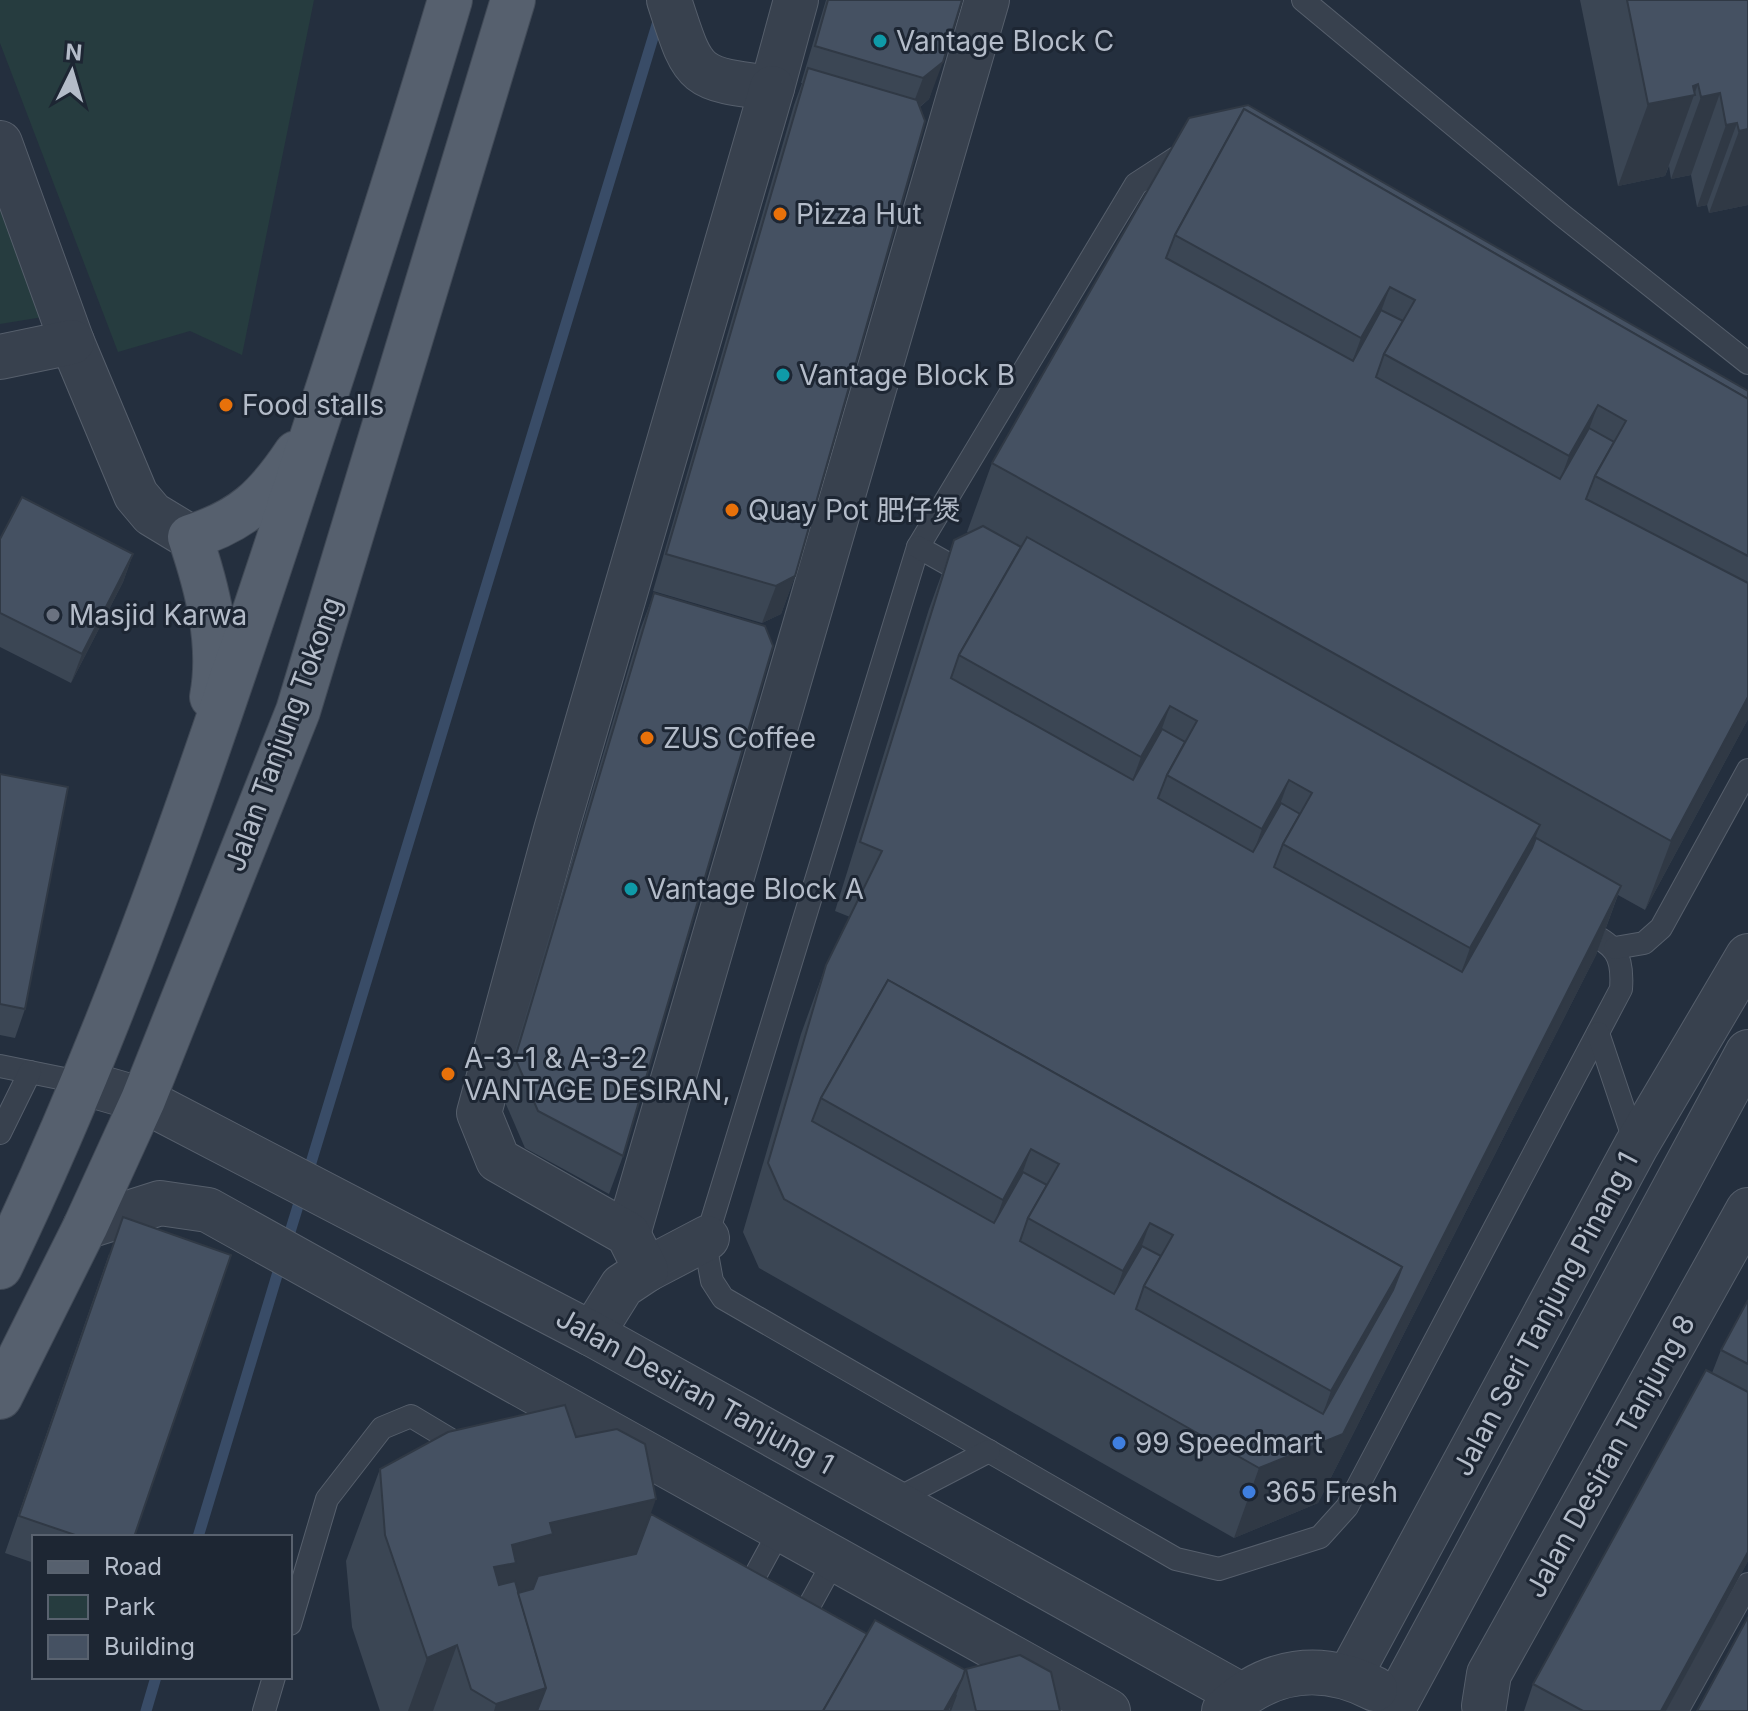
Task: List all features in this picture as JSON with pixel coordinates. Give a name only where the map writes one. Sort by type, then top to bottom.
[{"type":"main road","points":[[0,1267],[84,1083],[194,794],[450,0]]},
{"type":"main road","name":"Jalan Tanjung Tokong","points":[[0,1397],[85,1227],[143,1100],[298,711],[513,0]]},
{"type":"main road","points":[[194,794],[214,686],[215,653],[202,572],[190,537],[246,513],[277,482],[316,423]]},
{"type":"street","points":[[669,0],[688,56],[700,73],[718,82],[779,90]]},
{"type":"street","points":[[707,1238],[637,1252],[498,1160],[479,1113],[556,830],[632,600],[779,90],[796,0]]},
{"type":"street","points":[[592,1334],[622,1286],[637,1252],[785,648],[934,133],[987,0]]},
{"type":"street","points":[[0,143],[72,342],[136,495],[152,514],[190,537]]},
{"type":"street","points":[[0,357],[72,342]]},
{"type":"street","name":"Jalan Seri Tanjung Pinang 1","points":[[1349,1677],[1636,1146],[1741,983]]},
{"type":"street","name":"Jalan Seri Tanjung Pinang 1","points":[[1397,1708],[1748,1052]]},
{"type":"street","name":"Jalan Desiran Tanjung 1","points":[[84,1083],[143,1100],[592,1334],[893,1501],[1233,1703]]},
{"type":"street","points":[[85,1227],[160,1203],[208,1210],[1108,1711]]},
{"type":"street","name":"Jalan Desiran Tanjung 8","points":[[1485,1708],[1489,1674],[1748,1210]]},
{"type":"street","points":[[1233,1703],[1265,1680],[1293,1673],[1321,1671],[1349,1677],[1374,1689],[1397,1708]]},
{"type":"lane","points":[[1303,0],[1573,224],[1748,363]]},
{"type":"lane","points":[[1215,157],[1176,158],[1136,184],[918,547],[707,1238],[712,1281],[723,1298],[1176,1559],[1219,1569],[1320,1537],[1347,1507],[1621,989],[1623,965],[1615,948],[1559,915]]},
{"type":"lane","points":[[918,547],[986,586]]},
{"type":"lane","points":[[1615,948],[1644,943],[1661,928],[1748,770]]},
{"type":"lane","points":[[1598,1033],[1636,1146]]},
{"type":"lane","points":[[0,1066],[84,1083]]},
{"type":"lane","points":[[0,1133],[30,1072]]},
{"type":"lane","points":[[292,1617],[327,1499],[382,1428],[411,1416],[479,1456]]},
{"type":"lane","points":[[893,1501],[989,1451]]},
{"type":"lane","points":[[739,1606],[780,1530]]},
{"type":"lane","points":[[791,1637],[835,1559]]},
{"type":"lane","points":[[1677,1711],[1748,1584]]},
{"type":"lane","points":[[264,1711],[273,1679]]},
{"type":"green space","points":[[0,0],[314,0],[242,355],[190,331],[118,352],[0,43]]},
{"type":"green space","points":[[0,193],[43,317],[0,324]]},
{"type":"building","name":"Vantage Block C","points":[[828,0],[962,0],[943,62],[923,78],[815,46]]},
{"type":"building","points":[[1627,0],[1748,0],[1748,129],[1739,131],[1737,123],[1726,125],[1720,93],[1701,97],[1698,84],[1693,86],[1695,95],[1648,104]]},
{"type":"building","name":"Vantage Block B","points":[[808,68],[917,100],[925,121],[795,576],[776,586],[666,554]]},
{"type":"building","points":[[1248,105],[1748,391],[1748,399],[1244,109],[1175,235],[1166,258],[1353,361],[1381,310],[1403,321],[1384,354],[1376,377],[1560,479],[1589,428],[1614,442],[1586,499],[1748,583],[1748,697],[1671,841],[992,463],[1189,118]]},
{"type":"building","points":[[1244,109],[1748,399],[1748,556],[1595,476],[1626,421],[1598,405],[1569,456],[1384,354],[1415,300],[1390,287],[1361,338],[1175,235]]},
{"type":"building","name":"Masjid Karwa","points":[[22,497],[133,554],[82,654],[0,613],[0,539]]},
{"type":"building","points":[[983,526],[1021,547],[959,655],[951,678],[1133,780],[1162,729],[1185,742],[1158,798],[1253,852],[1281,803],[1300,814],[1274,867],[1462,972],[1536,838],[1621,886],[1343,1434],[1259,1468],[784,1199],[768,1163],[826,965],[882,851],[860,842],[954,540]],"holes":[[[888,980],[1402,1267],[1393,1290],[1323,1414],[1136,1309],[1144,1286],[1161,1256],[1142,1246],[1114,1294],[1020,1241],[1028,1218],[1047,1185],[1023,1172],[994,1223],[812,1121],[821,1098]]]},
{"type":"building","points":[[1027,537],[1540,825],[1470,948],[1283,844],[1312,793],[1289,780],[1262,829],[1167,775],[1197,721],[1170,706],[1141,757],[959,655]]},
{"type":"building","name":"Vantage Block A","points":[[654,593],[765,626],[773,646],[623,1156],[538,1111],[515,1058]]},
{"type":"building","points":[[0,774],[68,787],[25,1009],[0,1004]]},
{"type":"building","points":[[888,980],[1402,1267],[1331,1391],[1144,1286],[1173,1235],[1150,1223],[1123,1271],[1028,1218],[1059,1164],[1031,1149],[1003,1200],[821,1098]]},
{"type":"building","points":[[123,1217],[231,1255],[135,1535],[75,1535],[19,1516]]},
{"type":"building","points":[[1748,1300],[1748,1364],[1721,1350]]},
{"type":"building","points":[[1706,1370],[1748,1392],[1748,1552],[1661,1711],[1583,1711],[1533,1684]]},
{"type":"building","points":[[565,1405],[576,1437],[617,1429],[645,1444],[656,1499],[550,1523],[553,1534],[512,1545],[516,1563],[494,1567],[499,1585],[515,1581],[546,1688],[496,1704],[471,1689],[457,1645],[427,1658],[385,1535],[380,1469],[448,1432]]},
{"type":"building","points":[[651,1514],[867,1634],[823,1711],[537,1711],[546,1688],[518,1593],[533,1589],[538,1576],[636,1554]]},
{"type":"building","points":[[1748,1617],[1748,1711],[1697,1711]]},
{"type":"building","points":[[875,1620],[965,1670],[944,1711],[823,1711]]},
{"type":"building","points":[[1020,1655],[1051,1672],[1060,1711],[976,1711],[966,1669]]},
{"type":"waterway","points":[[307,1176],[659,18]]},
{"type":"waterway","points":[[286,1245],[302,1193]]},
{"type":"waterway","points":[[199,1535],[281,1262]]},
{"type":"waterway","points":[[146,1711],[155,1679]]},
{"type":"place","name":"Vantage Block C","points":[[880,41]]},
{"type":"place","name":"Pizza Hut","points":[[780,214]]},
{"type":"place","name":"Vantage Block B","points":[[783,375]]},
{"type":"place","name":"Food stalls","points":[[226,405]]},
{"type":"place","name":"Quay Pot 肥仔煲","points":[[732,510]]},
{"type":"place","name":"Masjid Karwa","points":[[53,615]]},
{"type":"place","name":"ZUS Coffee","points":[[647,738]]},
{"type":"place","name":"Vantage Block A","points":[[631,889]]},
{"type":"place","name":"A-3-1 & A-3-2 VANTAGE DESIRAN,","points":[[448,1074]]},
{"type":"place","name":"99 Speedmart","points":[[1119,1443]]},
{"type":"place","name":"365 Fresh","points":[[1249,1492]]}]
